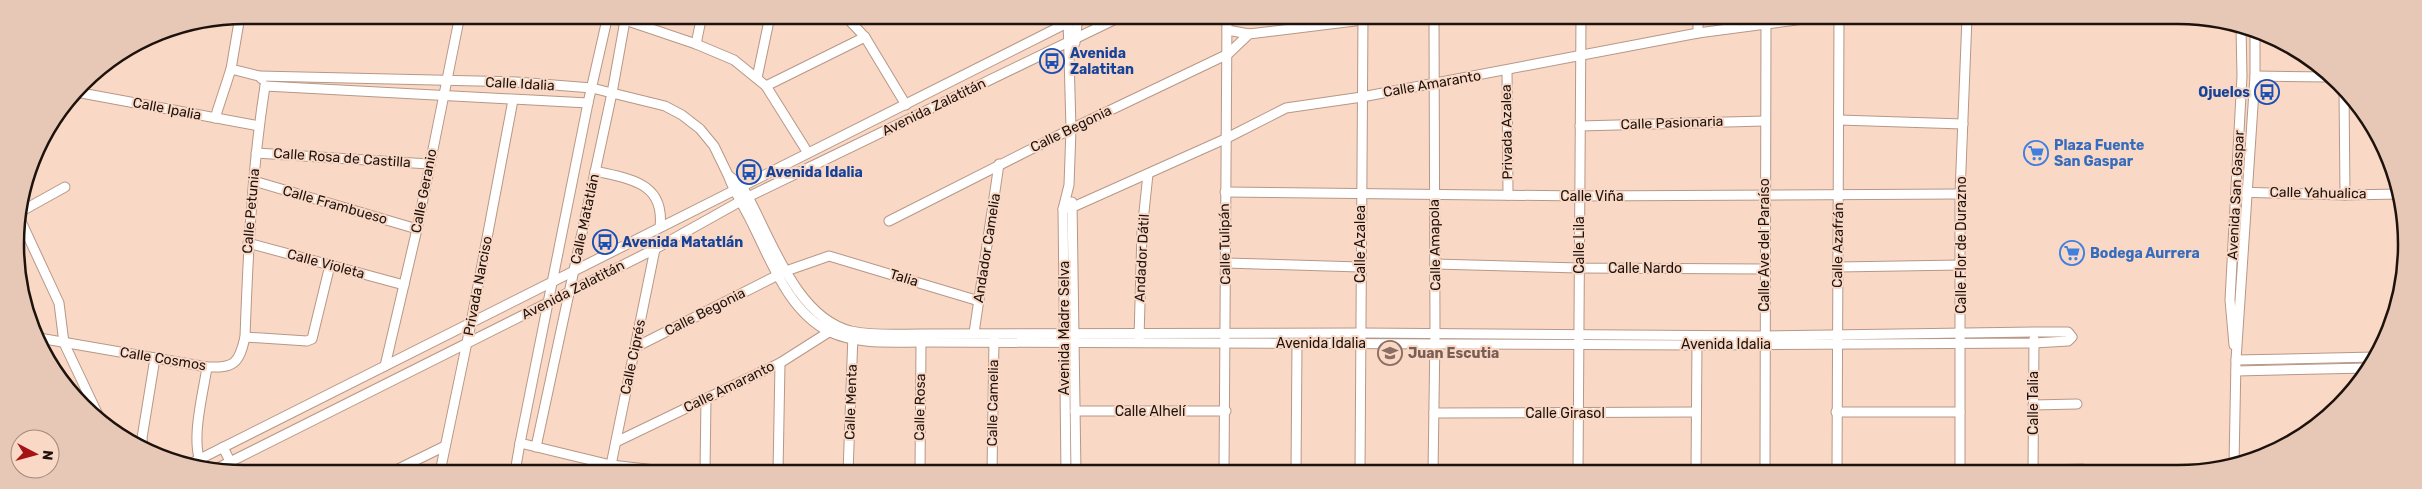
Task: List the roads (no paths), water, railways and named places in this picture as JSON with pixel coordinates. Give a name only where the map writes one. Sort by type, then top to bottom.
[{"type":"street","points":[[215,118],[231,69],[239,24]]},
{"type":"street","name":"Calle Geranio","points":[[385,366],[416,229],[458,24]]},
{"type":"street","points":[[592,88],[606,24]]},
{"type":"street","points":[[612,93],[624,24]]},
{"type":"street","points":[[641,24],[734,60],[766,86],[808,154]]},
{"type":"street","points":[[696,44],[700,24]]},
{"type":"street","points":[[757,78],[768,24]]},
{"type":"street","points":[[853,24],[865,37],[906,104]]},
{"type":"street","name":"Avenida Zalatitán","points":[[197,460],[808,154],[1061,24]]},
{"type":"street","name":"Avenida Madre Selva","points":[[1066,465],[1064,209],[1069,185],[1071,128],[1070,55],[1067,42],[1073,24]]},
{"type":"street","name":"Avenida Madre Selva","points":[[1070,55],[1077,39],[1076,24]]},
{"type":"street","name":"Avenida Zalatitán","points":[[225,464],[656,249],[744,200],[1106,24]]},
{"type":"street","name":"Calle Tulipán","points":[[1224,465],[1227,343],[1225,139],[1228,54],[1227,24]]},
{"type":"street","points":[[1227,30],[1249,34],[1320,24]]},
{"type":"street","name":"Calle Azalea","points":[[1360,465],[1360,194],[1363,24]]},
{"type":"street","name":"Calle Amapola","points":[[1433,465],[1435,338],[1434,24]]},
{"type":"street","name":"Calle Lila","points":[[1578,465],[1580,24]]},
{"type":"street","points":[[1698,24],[1698,33]]},
{"type":"street","name":"Calle Amaranto","points":[[1064,209],[1073,207],[1225,139],[1286,108],[1362,97],[1580,57],[1745,24]]},
{"type":"street","name":"Calle Ave del Paraíso","points":[[1765,465],[1764,121],[1766,24]]},
{"type":"street","name":"Calle Azafrán","points":[[1837,465],[1839,24]]},
{"type":"street","name":"Calle Flor de Durazno","points":[[1960,465],[1960,194],[1966,24]]},
{"type":"street","name":"Avenida San Gaspar","points":[[2236,360],[2230,300],[2242,76],[2241,33]]},
{"type":"street","name":"Calle Begonia","points":[[889,221],[1071,128],[1228,54],[1249,34]]},
{"type":"street","points":[[766,86],[865,37]]},
{"type":"street","name":"Avenida San Gaspar","points":[[2234,458],[2236,360],[2256,76],[2255,38]]},
{"type":"street","name":"Calle Idalia","points":[[231,69],[259,76],[516,82],[592,88],[665,106],[682,115],[700,129],[714,146],[728,175],[738,188]]},
{"type":"street","name":"Privada Azalea","points":[[1507,70],[1508,195]]},
{"type":"street","points":[[259,76],[265,86]]},
{"type":"street","points":[[2256,76],[2321,77]]},
{"type":"street","name":"Calle Idalia","points":[[265,86],[588,103]]},
{"type":"street","name":"Calle Petunia","points":[[244,337],[248,243],[256,153],[265,86]]},
{"type":"street","name":"Calle Matatlán","points":[[516,465],[592,88]]},
{"type":"street","name":"Calle Ipalia","points":[[84,93],[259,126]]},
{"type":"street","name":"Calle Matatlán","points":[[536,447],[612,93]]},
{"type":"street","name":"Privada Narciso","points":[[441,465],[467,343],[513,100]]},
{"type":"street","points":[[2344,100],[2345,195]]},
{"type":"street","points":[[1839,120],[1963,124]]},
{"type":"street","name":"Calle Pasionaria","points":[[1580,126],[1764,121]]},
{"type":"street","name":"Calle Rosa de Castilla","points":[[256,153],[429,164]]},
{"type":"street","name":"Andador Camelia","points":[[974,332],[999,164]]},
{"type":"street","points":[[594,171],[635,180],[646,187],[654,194],[658,205],[661,215],[660,227]]},
{"type":"street","name":"Andador Dátil","points":[[1139,343],[1141,240],[1148,174]]},
{"type":"street","name":"Calle Frambueso","points":[[254,181],[416,229]]},
{"type":"street","name":"Avenida Madre Selva","points":[[1069,185],[1073,207],[1076,465]]},
{"type":"street","points":[[27,208],[65,187]]},
{"type":"street","name":"Avenida Idalia","points":[[738,188],[782,273],[793,301],[813,320],[830,332],[853,335],[921,342],[994,338],[1065,338],[1074,333],[1361,333],[1435,338],[1764,340],[1836,339],[1961,332],[2068,332],[2072,337],[2068,342],[1961,344],[1836,339]]},
{"type":"street","name":"Calle Viña","points":[[1225,192],[1580,196],[1960,194]]},
{"type":"street","name":"Calle Yahualica","points":[[2236,192],[2345,195],[2393,194]]},
{"type":"street","points":[[24,230],[59,303],[64,343],[94,406]]},
{"type":"street","name":"Calle Violeta","points":[[248,243],[404,285]]},
{"type":"street","name":"Calle Ciprés","points":[[611,465],[656,249]]},
{"type":"street","name":"Calle Begonia","points":[[636,347],[782,273],[830,256]]},
{"type":"street","name":"Talia","points":[[830,256],[979,301]]},
{"type":"street","points":[[1226,263],[1360,267]]},
{"type":"street","points":[[244,337],[307,341],[312,339],[330,264]]},
{"type":"street","name":"Calle Nardo","points":[[1435,264],[1579,268],[1764,269]]},
{"type":"street","points":[[1838,266],[1960,266]]},
{"type":"street","name":"Avenida Idalia","points":[[782,273],[801,297],[822,315],[853,335],[974,332],[994,338]]},
{"type":"street","name":"Calle Amaranto","points":[[616,442],[780,363],[838,325]]},
{"type":"street","name":"Calle Talia","points":[[2033,465],[2034,332]]},
{"type":"street","name":"Calle Menta","points":[[848,465],[853,335]]},
{"type":"street","name":"Calle Cosmos","points":[[46,339],[222,368],[234,363],[242,352],[244,337]]},
{"type":"street","name":"Calle Camelia","points":[[992,465],[994,338]]},
{"type":"street","name":"Avenida Idalia","points":[[1065,338],[1074,343],[1297,344],[1361,343],[1435,338]]},
{"type":"street","points":[[1696,465],[1697,340]]},
{"type":"street","name":"Calle Rosa","points":[[920,465],[921,342]]},
{"type":"street","points":[[1296,465],[1297,344]]},
{"type":"street","points":[[2236,360],[2368,357]]},
{"type":"street","points":[[142,440],[156,358]]},
{"type":"street","points":[[778,465],[780,363]]},
{"type":"street","points":[[194,460],[207,367]]},
{"type":"street","points":[[2236,371],[2360,368]]},
{"type":"street","points":[[705,465],[706,398]]},
{"type":"street","points":[[2033,405],[2076,404]]},
{"type":"street","name":"Calle Alhelí","points":[[1075,411],[1226,411]]},
{"type":"street","name":"Calle Girasol","points":[[1434,413],[1696,412]]},
{"type":"street","points":[[1836,412],[1960,412]]},
{"type":"street","points":[[520,443],[611,465]]},
{"type":"street","points":[[406,465],[445,446]]},
{"type":"street","points":[[223,447],[232,465]]},
{"type":"place","name":"Avenida Zalatitan","points":[[1052,61]]},
{"type":"place","name":"Ojuelos","points":[[2267,92]]},
{"type":"place","name":"Plaza Fuente San Gaspar","points":[[2036,153]]},
{"type":"place","name":"Avenida Idalia","points":[[749,172]]},
{"type":"place","name":"Avenida Matatlán","points":[[605,242]]},
{"type":"place","name":"Bodega Aurrera","points":[[2072,253]]},
{"type":"place","name":"Juan Escutia","points":[[1390,353]]}]
